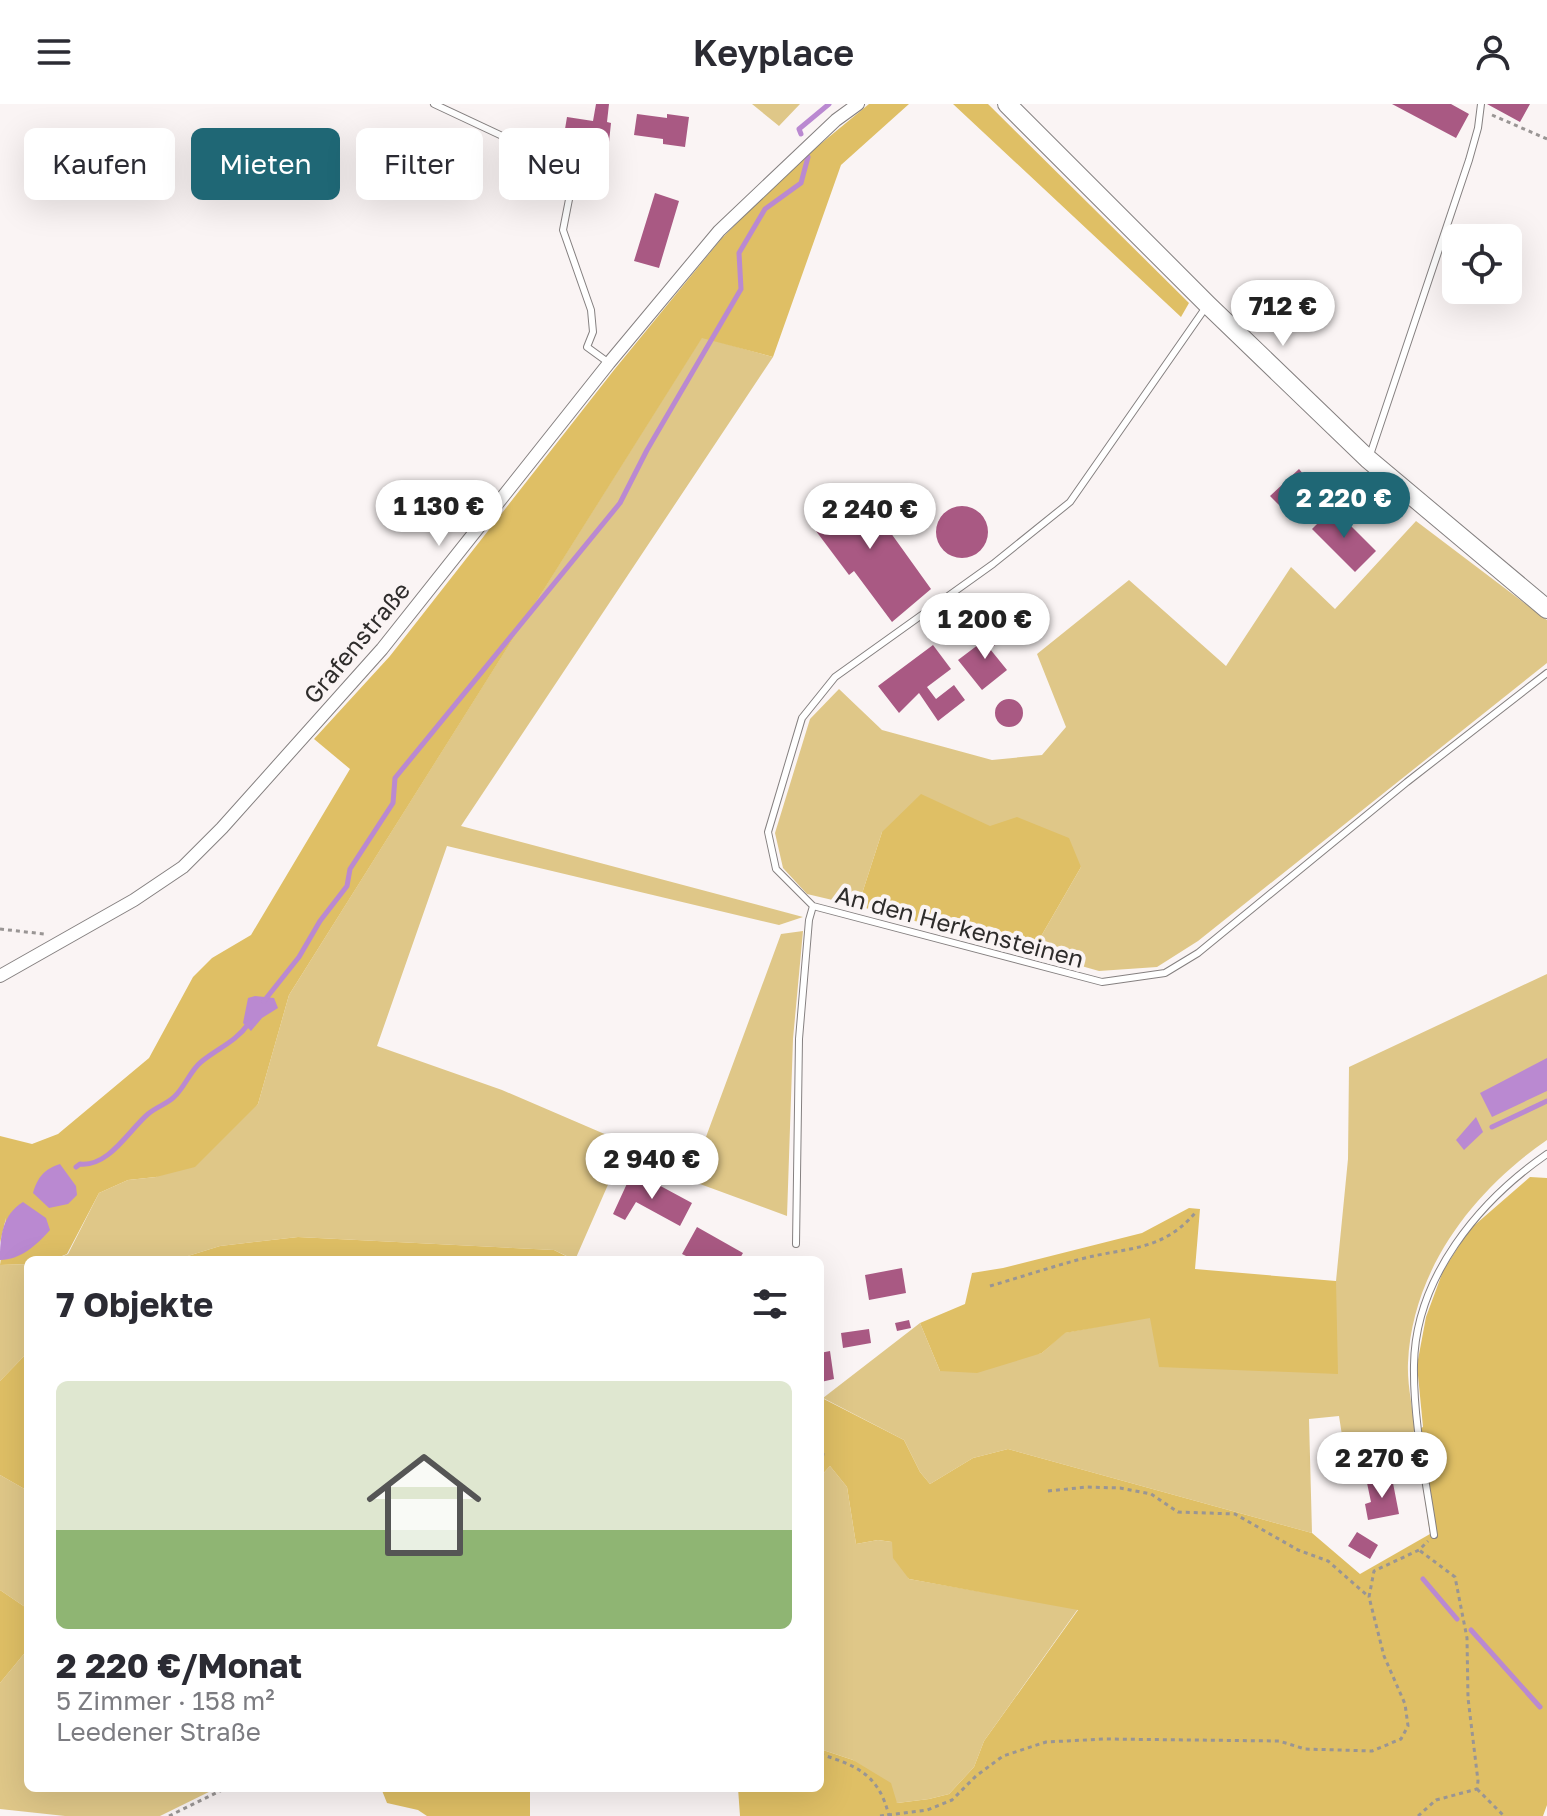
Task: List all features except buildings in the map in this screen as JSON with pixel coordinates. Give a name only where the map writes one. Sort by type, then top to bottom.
[{"type":"street","name":"Grafenstraße","points":[[0,976],[134,900],[183,867],[222,828],[382,649],[609,363],[719,231],[836,120],[858,104]]},
{"type":"street","points":[[1007,104],[1368,459],[1547,609]]},
{"type":"lane","points":[[434,104],[564,165],[569,172],[573,179],[563,230],[591,310],[593,332],[587,347],[609,363]]},
{"type":"lane","points":[[1368,459],[1469,160],[1481,107]]},
{"type":"lane","name":"An den Herkensteinen","points":[[1208,305],[1070,502],[993,564],[835,677],[802,718],[768,832],[776,869],[813,906],[1102,982],[1165,973],[1198,953],[1407,782],[1547,673]]},
{"type":"lane","points":[[796,1244],[799,1039],[809,920],[813,906]]},
{"type":"lane","points":[[1434,1535],[1419,1427],[1414,1363],[1422,1315],[1440,1269],[1467,1226],[1525,1170],[1547,1154]]},
{"type":"path","points":[[1481,107],[1547,139]]},
{"type":"path","points":[[0,929],[63,939]]},
{"type":"path","points":[[990,1286],[1079,1260],[1131,1251],[1181,1230],[1195,1213]]},
{"type":"path","points":[[1048,1491],[1120,1488],[1151,1494],[1178,1512],[1235,1514],[1298,1550],[1328,1561],[1369,1597]]},
{"type":"path","points":[[880,1816],[927,1810],[952,1800],[976,1776],[1003,1756],[1046,1742],[1105,1739],[1279,1741],[1305,1749],[1372,1751],[1401,1739],[1408,1726],[1405,1704],[1384,1656],[1369,1597],[1374,1571],[1419,1550],[1434,1535]]},
{"type":"path","points":[[1419,1550],[1455,1577],[1467,1638],[1468,1698],[1477,1789],[1504,1816]]},
{"type":"path","points":[[824,1755],[853,1764],[882,1791],[889,1815]]},
{"type":"path","points":[[1418,1816],[1436,1800],[1477,1789]]},
{"type":"path","points":[[169,1816],[218,1792]]},
{"type":"shaded area","points":[[752,104],[800,104],[779,126]]},
{"type":"shaded area","points":[[869,104],[909,104],[841,165],[773,357],[702,338],[289,995],[258,1104],[195,1167],[128,1180],[99,1193],[67,1254],[24,1256],[24,1264],[0,1265],[6,1218],[0,1243],[0,1136],[32,1144],[58,1134],[149,1058],[193,977],[212,958],[251,935],[350,769],[314,739],[390,656],[614,370],[722,238],[801,160]]},
{"type":"shaded area","points":[[953,104],[988,104],[1189,303],[1181,317]]},
{"type":"shaded area","points":[[702,337],[773,357],[461,826],[803,917],[779,925],[447,846],[377,1046],[502,1090],[693,1172],[781,934],[803,931],[793,1039],[787,1216],[621,1155],[577,1256],[567,1256],[554,1250],[298,1237],[220,1246],[188,1256],[63,1256],[68,1254],[99,1193],[128,1180],[156,1177],[258,1104],[289,995]]},
{"type":"shaded area","points":[[1416,521],[1547,620],[1547,663],[1198,941],[1157,967],[1099,971],[1032,952],[1081,867],[990,826],[882,832],[858,906],[807,894],[783,868],[775,833],[810,719],[839,689],[882,730],[992,760],[1042,755],[1066,727],[1037,654],[1129,580],[1226,666],[1291,567],[1335,609]]},
{"type":"shaded area","points":[[921,794],[990,826],[1017,817],[1069,838],[1081,867],[1032,952],[858,906],[882,832]]},
{"type":"shaded area","points":[[1547,974],[1547,1140],[1520,1160],[1472,1208],[1434,1265],[1412,1329],[1408,1363],[1415,1431],[1361,1458],[1346,1461],[1339,1416],[1309,1419],[1312,1533],[1008,1449],[973,1458],[930,1484],[920,1472],[904,1440],[824,1399],[920,1323],[940,1371],[1042,1353],[1064,1333],[1336,1281],[1348,1159],[1349,1067]]},
{"type":"shaded area","points":[[248,998],[274,998],[278,1008],[262,1018],[251,1031],[243,1023]]},
{"type":"shaded area","points":[[1547,1058],[1547,1091],[1492,1117],[1480,1093]]},
{"type":"shaded area","points":[[1476,1117],[1483,1132],[1464,1150],[1456,1140]]},
{"type":"shaded area","points":[[60,1164],[76,1186],[77,1195],[68,1204],[49,1208],[33,1193],[42,1174]]},
{"type":"shaded area","points":[[1530,1177],[1547,1178],[1547,1805],[1543,1816],[740,1816],[738,1792],[824,1792],[824,1750],[853,1760],[891,1783],[897,1803],[949,1794],[974,1767],[984,1741],[1078,1610],[909,1579],[893,1558],[892,1542],[878,1540],[856,1544],[847,1487],[830,1466],[824,1473],[824,1399],[904,1440],[920,1472],[930,1484],[973,1458],[1008,1449],[1312,1533],[1360,1574],[1430,1534],[1415,1431],[1423,1427],[1417,1365],[1426,1317],[1443,1271],[1469,1230]]},
{"type":"shaded area","points":[[23,1202],[46,1218],[50,1230],[28,1251],[0,1260],[6,1220]]},
{"type":"shaded area","points":[[1189,1208],[1200,1209],[1195,1269],[1336,1281],[1338,1374],[1159,1367],[1150,1318],[1065,1333],[1042,1353],[977,1373],[940,1371],[920,1323],[965,1304],[972,1273],[1142,1233]]},
{"type":"shaded area","points":[[298,1237],[554,1250],[566,1256],[188,1256],[220,1246]]},
{"type":"shaded area","points":[[24,1264],[24,1356],[0,1381],[0,1265]]},
{"type":"shaded area","points":[[24,1356],[24,1489],[0,1475],[0,1381]]},
{"type":"shaded area","points":[[830,1466],[847,1487],[856,1544],[878,1540],[892,1542],[909,1579],[1078,1609],[984,1741],[974,1767],[949,1794],[897,1803],[853,1760],[824,1750],[824,1473]]},
{"type":"shaded area","points":[[0,1475],[24,1489],[24,1606],[0,1590]]},
{"type":"shaded area","points":[[0,1590],[24,1606],[24,1654],[0,1683]]},
{"type":"shaded area","points":[[24,1654],[24,1792],[209,1792],[160,1816],[65,1816],[0,1809],[0,1683]]},
{"type":"shaded area","points":[[383,1792],[530,1792],[530,1816],[427,1816],[418,1810],[387,1803]]},
{"type":"waterway","points":[[801,134],[799,129],[829,104]]},
{"type":"waterway","points":[[264,1001],[299,957],[320,921],[347,886],[350,869],[393,803],[395,778],[620,503],[647,450],[741,289],[739,253],[765,209],[801,183],[808,157]]},
{"type":"waterway","points":[[76,1167],[109,1154],[148,1114],[174,1097],[201,1062],[233,1040],[249,1023]]},
{"type":"waterway","points":[[1492,1127],[1547,1101]]},
{"type":"waterway","points":[[1423,1579],[1457,1619]]},
{"type":"waterway","points":[[1471,1630],[1540,1707]]}]
